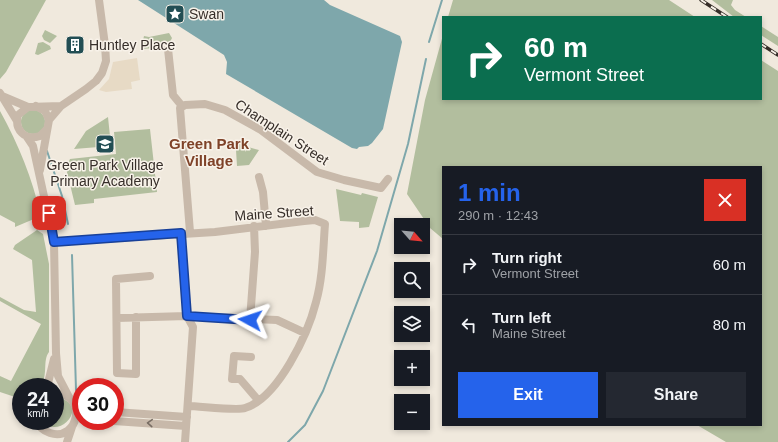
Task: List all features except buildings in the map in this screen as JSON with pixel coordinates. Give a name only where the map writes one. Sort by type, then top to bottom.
[{"type":"street","points":[[27,137],[34,138],[40,136],[61,106],[96,81],[102,73],[106,61],[99,0]]},
{"type":"street","points":[[168,49],[173,95],[182,106],[180,108],[190,232]]},
{"type":"street","points":[[1,94],[45,112],[48,124],[40,173]]},
{"type":"street","points":[[1,94],[17,121],[19,130],[27,137],[33,146],[40,173],[54,242],[56,352],[58,376],[71,400]]},
{"type":"street","name":"Champlain Street","points":[[182,106],[205,104],[225,110],[261,130],[310,167],[326,175],[381,188],[388,179]]},
{"type":"street","points":[[17,121],[20,112],[32,106],[61,106]]},
{"type":"street","points":[[259,177],[263,192],[266,226]]},
{"type":"street","name":"Maine Street","points":[[54,242],[190,232],[215,232],[254,226],[315,220],[325,224],[321,278],[316,303],[305,333],[286,370],[276,384],[258,400],[245,408],[188,406]]},
{"type":"street","points":[[250,320],[255,252],[254,226]]},
{"type":"street","points":[[181,233],[187,316],[193,327],[185,442]]},
{"type":"street","points":[[136,317],[136,374],[117,373],[116,279],[150,276]]},
{"type":"street","points":[[117,318],[187,316],[277,320],[305,333]]},
{"type":"street","points":[[49,378],[56,352]]},
{"type":"street","points":[[251,357],[234,356],[232,378],[240,379],[258,400]]},
{"type":"street","points":[[64,397],[71,400]]},
{"type":"street","points":[[124,413],[186,421]]},
{"type":"street","points":[[124,421],[186,421]]},
{"type":"street","points":[[45,430],[55,434],[64,433],[72,426]]},
{"type":"street","points":[[42,430],[49,442]]},
{"type":"street","points":[[67,442],[73,430]]},
{"type":"green space","points":[[0,0],[46,0],[6,72],[0,79]]},
{"type":"green space","points":[[453,0],[669,0],[693,16],[448,16]]},
{"type":"green space","points":[[712,0],[733,0],[731,5],[735,10],[744,16],[733,16]]},
{"type":"green space","points":[[762,27],[778,37],[778,46],[762,36]]},
{"type":"green space","points":[[45,30],[57,36],[50,43],[44,40],[42,36]]},
{"type":"green space","points":[[169,33],[172,38],[170,42],[154,48],[141,49],[144,36],[149,37]]},
{"type":"green space","points":[[442,39],[442,100],[762,100],[762,61],[778,71],[778,442],[726,442],[699,426],[762,426],[762,166],[442,166],[442,238],[430,228],[430,218],[423,218],[407,194],[425,100]]},
{"type":"green space","points":[[43,42],[50,46],[51,49],[38,55],[35,54],[38,43]]},
{"type":"green space","points":[[33,110],[42,113],[45,122],[42,131],[33,134],[24,131],[21,122],[24,113]]},
{"type":"green space","points":[[0,111],[24,162],[41,216],[15,227],[15,223],[0,215]]},
{"type":"green space","points":[[108,117],[111,146],[74,149],[86,131]]},
{"type":"green space","points":[[150,129],[157,192],[94,199],[94,203],[75,205],[66,168],[70,159],[116,154],[114,132]]},
{"type":"green space","points":[[231,141],[236,143],[237,141],[243,142],[241,147],[245,149],[245,152],[248,147],[259,150],[249,165],[237,166],[236,150],[229,147]]},
{"type":"green space","points":[[336,189],[361,195],[362,193],[378,197],[369,227],[359,228],[359,222],[340,221]]},
{"type":"green space","points":[[37,230],[43,234],[49,264],[49,352],[46,359],[44,378],[13,378],[41,324],[0,301],[0,297],[24,310],[36,312],[32,260],[13,249],[15,245]]},
{"type":"green space","points":[[0,376],[11,381],[12,379],[12,396],[0,392]]},
{"type":"green space","points":[[64,399],[71,406],[72,412],[69,419],[64,424]]},
{"type":"shaded area","points":[[137,58],[140,80],[131,82],[132,89],[106,92],[99,90],[109,79],[113,62]]},
{"type":"water","points":[[138,0],[324,0],[330,5],[400,36],[402,42],[383,129],[368,146],[359,147],[357,149],[352,148],[226,74],[227,62],[224,55]]},
{"type":"waterway","points":[[429,42],[442,0]]},
{"type":"waterway","points":[[288,442],[305,425],[323,391],[377,251],[408,144],[426,59]]},
{"type":"waterway","points":[[47,151],[62,196],[68,224]]},
{"type":"waterway","points":[[72,255],[76,378]]},
{"type":"railway","points":[[701,0],[725,16]]},
{"type":"railway","points":[[762,45],[778,55]]},
{"type":"place","name":"Swan","points":[[175,14]]},
{"type":"place","name":"Huntley Place","points":[[75,45]]},
{"type":"place","name":"Green Park Village Primary Academy","points":[[105,144]]},
{"type":"district","name":"Green Park Village","points":[[209,152]]},
{"type":"route","points":[[49,213],[54,242],[181,233],[187,316],[250,320]]}]
